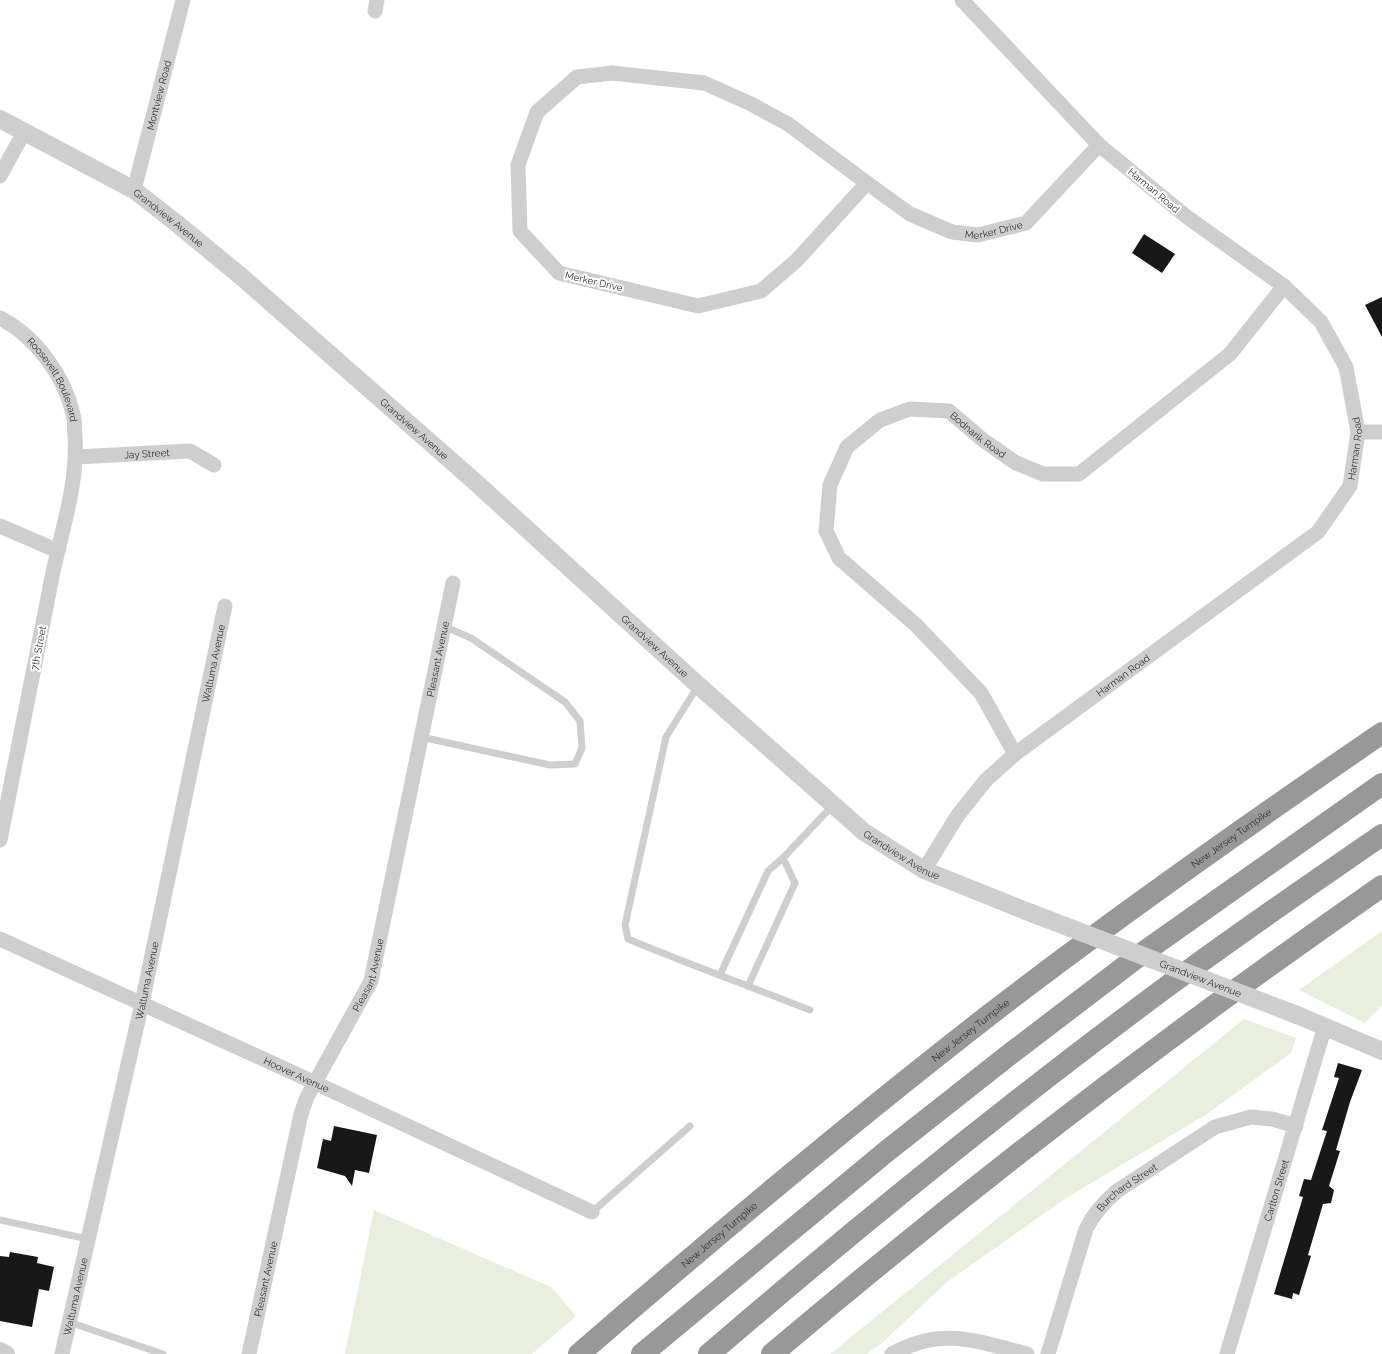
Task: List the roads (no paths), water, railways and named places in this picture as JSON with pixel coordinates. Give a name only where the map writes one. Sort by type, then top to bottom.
[{"type":"highway","name":"New Jersey Turnpike","points":[[579,1354],[767,1195],[989,1015],[1232,837],[1382,733]]},
{"type":"highway","points":[[642,1354],[875,1161],[1021,1046],[1144,952],[1382,784]]},
{"type":"highway","points":[[709,1354],[807,1270],[1040,1083],[1170,984],[1382,835]]},
{"type":"highway","points":[[772,1354],[823,1311],[1065,1116],[1198,1017],[1382,886]]},
{"type":"street","name":"Montview Road","points":[[134,190],[183,0]]},
{"type":"street","name":"Harman Road","points":[[924,870],[958,815],[986,780],[1015,754],[1318,532],[1350,486],[1358,432],[1346,367],[1322,322],[1284,286],[1187,217],[1099,145],[962,0]]},
{"type":"street","name":"Merker Drive","points":[[867,182],[796,261],[761,291],[698,306],[559,273],[520,231],[518,165],[537,112],[577,77],[612,73],[704,83],[749,103],[788,124],[867,182],[910,214],[952,232],[978,235],[1026,223],[1099,145]]},
{"type":"street","name":"Grandview Avenue","points":[[0,119],[134,190],[243,278],[473,480],[698,685],[864,832],[924,870],[1026,911],[1297,1014],[1382,1051]]},
{"type":"street","points":[[0,176],[24,132]]},
{"type":"street","name":"Bodnarik Road","points":[[1015,754],[981,693],[916,625],[839,558],[826,531],[830,485],[847,447],[880,420],[910,409],[949,411],[983,440],[1016,463],[1042,474],[1079,474],[1230,354],[1284,286]]},
{"type":"street","name":"Roosevelt Boulevard","points":[[0,318],[15,326],[39,348],[61,381],[74,415],[76,457]]},
{"type":"street","points":[[1358,432],[1382,432]]},
{"type":"street","name":"Jay Street","points":[[76,457],[190,451],[214,465]]},
{"type":"street","name":"7th Street","points":[[0,840],[58,551],[73,489],[76,457]]},
{"type":"street","points":[[0,526],[58,551]]},
{"type":"street","name":"Pleasant Avenue","points":[[249,1354],[301,1114],[315,1082],[371,981],[453,583]]},
{"type":"street","name":"Waltuma Avenue","points":[[62,1354],[142,1003],[225,606]]},
{"type":"street","name":"Hoover Avenue","points":[[0,939],[315,1082],[592,1212]]},
{"type":"street","name":"Carlton Street","points":[[1227,1354],[1325,1026]]},
{"type":"street","name":"Burchard Street","points":[[1048,1354],[1086,1230],[1092,1216],[1103,1203],[1117,1191],[1215,1127],[1252,1117],[1272,1119],[1296,1126]]},
{"type":"street","points":[[892,1354],[908,1344],[927,1339],[948,1337],[970,1339],[1027,1354]]},
{"type":"street","points":[[0,1351],[6,1354]]},
{"type":"lane","points":[[421,737],[550,765],[575,764],[582,748],[580,721],[565,702],[471,638],[443,626]]},
{"type":"lane","points":[[698,685],[666,737],[625,925],[628,939],[700,969],[720,975],[810,1010]]},
{"type":"lane","points":[[720,975],[768,870],[783,858],[833,805]]},
{"type":"lane","points":[[748,986],[795,883],[783,858]]},
{"type":"lane","points":[[592,1212],[690,1126]]},
{"type":"lane","points":[[0,1220],[88,1239]]},
{"type":"lane","points":[[69,1322],[163,1354]]}]
